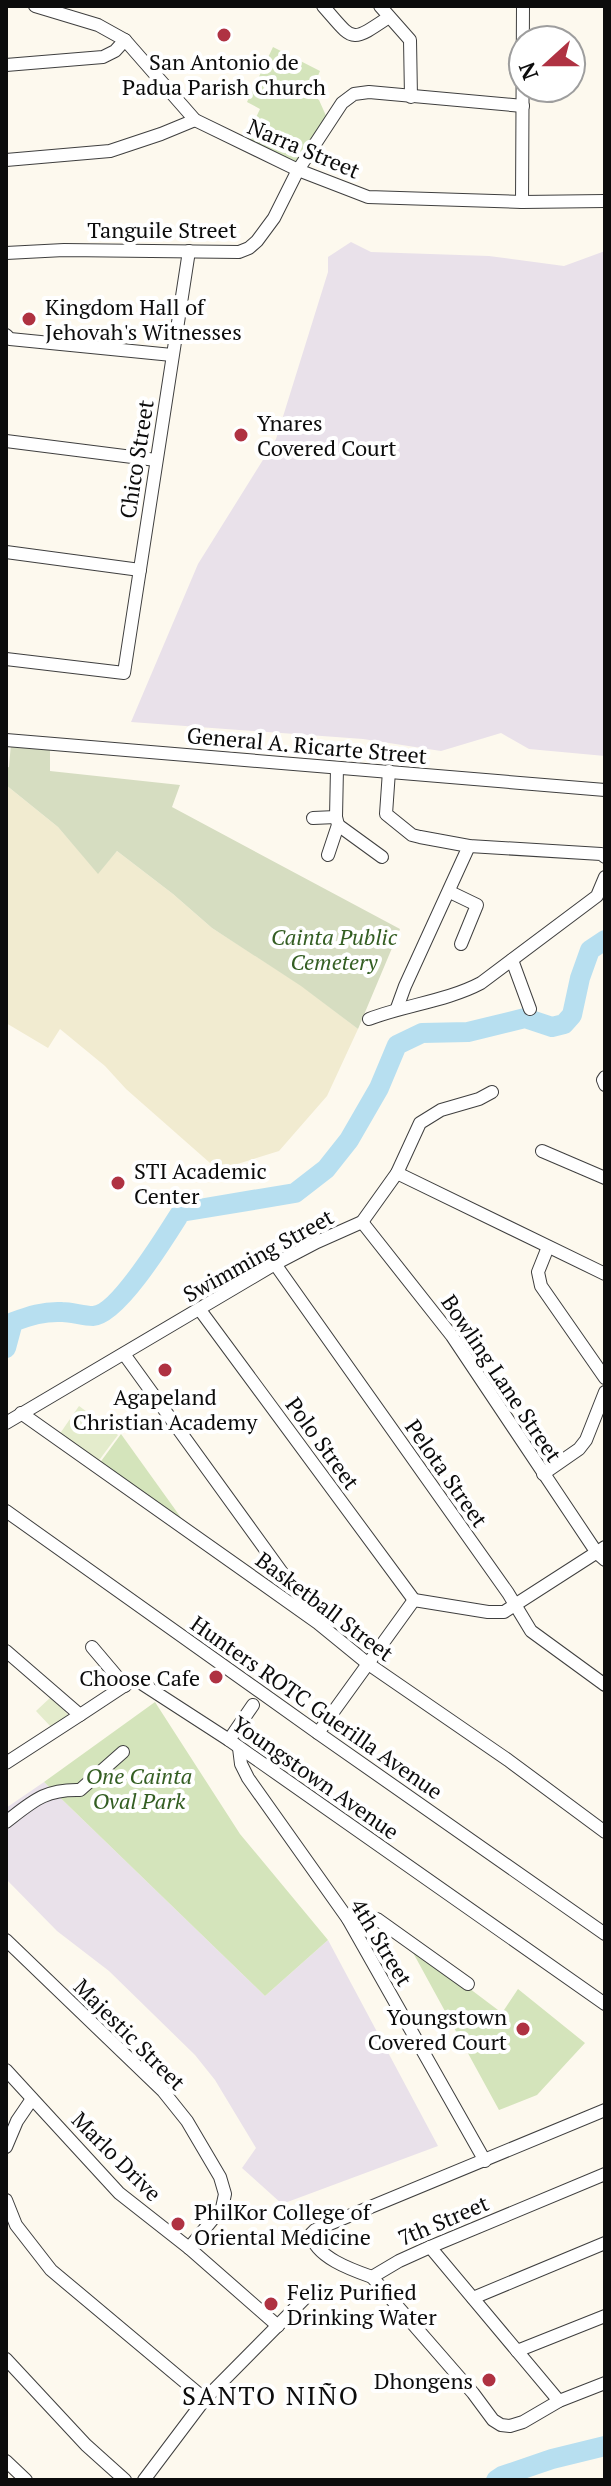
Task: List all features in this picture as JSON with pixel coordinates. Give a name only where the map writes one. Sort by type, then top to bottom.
[{"type":"street","name":"Narra Street","points":[[35,6],[98,25],[125,40],[195,120],[298,170],[368,197],[522,202],[605,201]]},
{"type":"street","points":[[323,6],[349,35],[362,35],[389,17]]},
{"type":"street","points":[[380,6],[410,40],[411,97]]},
{"type":"street","points":[[522,202],[523,6]]},
{"type":"street","points":[[6,65],[103,57],[115,51],[125,40]]},
{"type":"street","name":"Tanguile Street","points":[[6,253],[64,250],[239,252],[257,241],[274,218],[298,170],[342,103],[354,94],[369,92],[523,106]]},
{"type":"street","points":[[6,160],[110,151],[195,120]]},
{"type":"street","name":"Chico Street","points":[[6,659],[124,673],[189,251]]},
{"type":"street","points":[[7,339],[172,355]]},
{"type":"street","points":[[6,441],[156,460]]},
{"type":"street","points":[[6,552],[140,570]]},
{"type":"street","name":"General A. Ricarte Street","points":[[6,740],[605,790]]},
{"type":"street","points":[[328,855],[337,821],[337,768]]},
{"type":"street","points":[[389,771],[386,814],[412,835],[469,846],[601,854],[605,857]]},
{"type":"street","points":[[313,818],[337,821],[382,857]]},
{"type":"street","points":[[397,1008],[469,846]]},
{"type":"street","points":[[369,1019],[397,1008],[466,991],[597,896],[605,877]]},
{"type":"street","points":[[450,892],[477,905],[461,944]]},
{"type":"street","points":[[512,960],[530,1009]]},
{"type":"street","points":[[605,1077],[605,1085]]},
{"type":"street","name":"Swimming Street","points":[[6,1423],[275,1264],[362,1222],[397,1173],[420,1123],[441,1110],[492,1092]]},
{"type":"street","points":[[542,1151],[605,1178]]},
{"type":"street","points":[[397,1173],[605,1274]]},
{"type":"street","name":"Bowling Lane Street","points":[[362,1222],[452,1336],[543,1474],[602,1553]]},
{"type":"street","points":[[548,1247],[538,1272],[541,1286],[605,1378]]},
{"type":"street","name":"Pelota Street","points":[[275,1264],[531,1631],[605,1685]]},
{"type":"street","name":"Polo Street","points":[[200,1310],[414,1600]]},
{"type":"street","points":[[124,1354],[318,1623]]},
{"type":"street","points":[[543,1474],[579,1449],[586,1440],[605,1392]]},
{"type":"street","name":"Basketball Street","points":[[21,1413],[318,1623],[367,1663],[508,1760],[605,1832]]},
{"type":"street","name":"Hunters ROTC Guerilla Avenue","points":[[6,1511],[605,1934]]},
{"type":"street","points":[[318,1733],[414,1600],[504,1612],[602,1553]]},
{"type":"street","points":[[6,1763],[125,1686],[92,1647]]},
{"type":"street","points":[[6,1651],[80,1715]]},
{"type":"street","name":"Youngstown Avenue","points":[[125,1686],[135,1680],[141,1683],[234,1744],[605,2004]]},
{"type":"street","points":[[234,1744],[253,1705]]},
{"type":"street","name":"4th Street","points":[[234,1744],[248,1778],[348,1919],[485,2161]]},
{"type":"street","points":[[6,1822],[41,1796],[58,1789],[80,1790],[123,1752]]},
{"type":"street","points":[[248,1778],[260,1763]]},
{"type":"street","points":[[355,1931],[368,1917]]},
{"type":"street","points":[[348,1919],[377,1919],[468,1984]]},
{"type":"street","name":"Majestic Street","points":[[6,1940],[163,2091],[187,2121],[220,2177],[225,2194],[222,2208],[189,2248]]},
{"type":"street","name":"Marlo Drive","points":[[6,2070],[119,2193],[189,2248],[278,2326]]},
{"type":"street","points":[[6,2147],[17,2121],[32,2099]]},
{"type":"street","points":[[605,2110],[320,2227],[311,2234],[315,2245],[345,2268],[372,2277],[493,2420],[501,2425],[523,2422],[559,2401],[605,2383]]},
{"type":"street","name":"7th Street","points":[[372,2277],[430,2247],[605,2174]]},
{"type":"street","points":[[6,2200],[16,2225],[51,2270],[205,2399]]},
{"type":"street","points":[[473,2298],[605,2243]]},
{"type":"street","points":[[430,2247],[559,2401]]},
{"type":"street","points":[[144,2480],[205,2399],[312,2291]]},
{"type":"street","points":[[517,2351],[605,2316]]},
{"type":"street","points":[[6,2359],[86,2445],[125,2480]]},
{"type":"street","points":[[6,2461],[26,2480]]},
{"type":"shaded area","points":[[351,242],[371,252],[489,256],[564,266],[605,251],[605,756],[529,749],[501,733],[441,751],[363,739],[131,722],[198,564],[276,439],[328,272],[328,257]]},
{"type":"shaded area","points":[[6,785],[58,827],[98,873],[117,851],[212,928],[302,986],[358,1029],[327,1096],[279,1151],[218,1170],[60,1029],[48,1048],[6,1023]]},
{"type":"shaded area","points":[[44,1782],[265,1996],[328,1940],[438,2146],[282,2204],[242,2168],[256,2148],[215,2080],[195,2055],[109,1971],[57,1931],[6,1879],[6,1808]]},
{"type":"green space","points":[[273,47],[320,71],[310,94],[319,100],[327,118],[294,168],[244,143],[260,109],[247,102]]},
{"type":"green space","name":"Cainta Public Cemetery","points":[[11,743],[50,746],[50,771],[180,785],[172,807],[400,929],[358,1029],[301,986],[212,928],[117,851],[98,874],[58,827],[6,785]]},
{"type":"green space","points":[[79,1406],[118,1435],[97,1463],[59,1435]]},
{"type":"green space","points":[[121,1434],[192,1533],[99,1464]]},
{"type":"green space","points":[[51,1697],[71,1718],[52,1728],[36,1711]]},
{"type":"green space","name":"One Cainta Oval Park","points":[[155,1702],[240,1834],[328,1940],[265,1996],[44,1782]]},
{"type":"green space","points":[[409,1943],[502,2013],[518,1989],[585,2043],[537,2095],[499,2110]]},
{"type":"waterway","points":[[6,1348],[13,1322],[49,1312],[93,1316],[103,1312],[141,1272],[181,1212],[295,1193],[326,1169],[349,1140],[379,1088],[397,1045],[422,1033],[468,1032],[525,1018],[552,1027],[564,1024],[572,1015],[590,950],[605,940]]},
{"type":"waterway","points":[[496,2480],[552,2459],[605,2446]]},
{"type":"place","name":"San Antonio de Padua Parish Church","points":[[224,35]]},
{"type":"place","name":"Kingdom Hall of Jehovah's Witnesses","points":[[29,319]]},
{"type":"place","name":"Ynares Covered Court","points":[[241,435]]},
{"type":"place","name":"STI Academic Center","points":[[118,1183]]},
{"type":"place","name":"Agapeland Christian Academy","points":[[165,1370]]},
{"type":"place","name":"Choose Cafe","points":[[216,1677]]},
{"type":"place","name":"Youngstown Covered Court","points":[[523,2029]]},
{"type":"place","name":"PhilKor College of Oriental Medicine","points":[[178,2224]]},
{"type":"place","name":"Feliz Purified Drinking Water","points":[[271,2304]]},
{"type":"place","name":"Dhongens","points":[[489,2380]]},
{"type":"district","name":"SANTO NIÑO","points":[[271,2395]]}]
